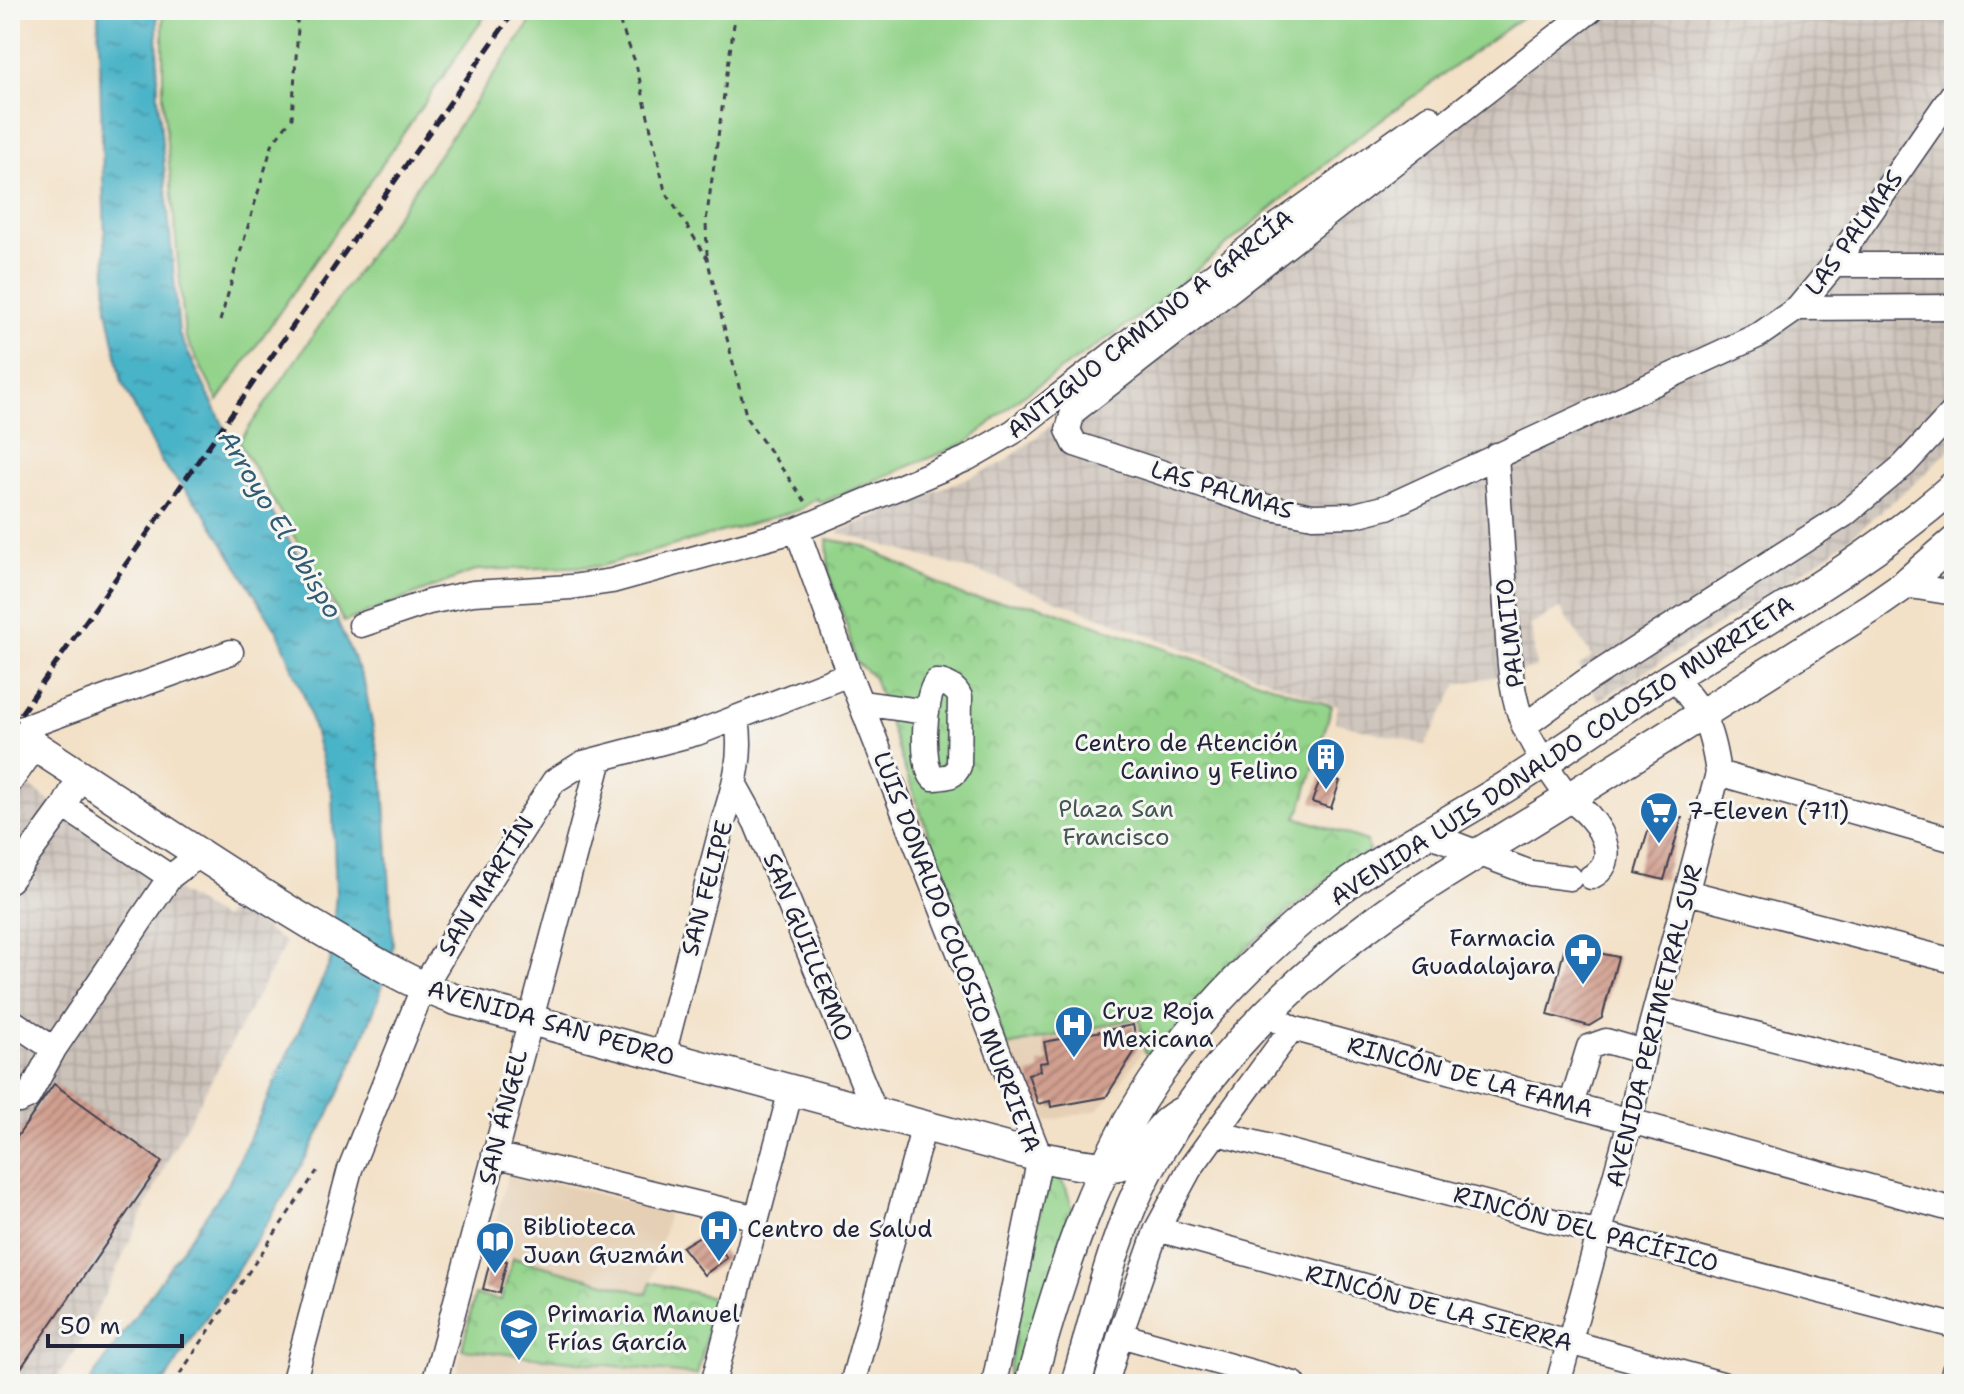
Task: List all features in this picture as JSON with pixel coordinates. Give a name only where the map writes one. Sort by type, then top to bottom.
[{"type":"main road","name":"AVENIDA LUIS DONALDO COLOSIO MURRIETA","points":[[1030,1384],[1049,1316],[1104,1167],[1164,1066],[1209,1011],[1258,960],[1324,901],[1544,763],[1673,676],[1848,570],[1924,513],[1954,486]]},
{"type":"main road","name":"AVENIDA LUIS DONALDO COLOSIO MURRIETA","points":[[1076,1384],[1123,1227],[1149,1170],[1186,1110],[1231,1051],[1279,1021],[1296,984],[1369,925],[1904,585],[1954,542]]},
{"type":"main road","name":"AVENIDA SAN PEDRO","points":[[19,736],[234,879],[423,988],[456,1000],[1040,1157],[1104,1167]]},
{"type":"main road","points":[[1104,1167],[1132,1161],[1162,1125],[1186,1110]]},
{"type":"street","name":"ANTIGUO CAMINO A GARCÍA","points":[[361,625],[429,602],[473,593],[571,587],[612,581],[807,525],[966,459],[1013,432],[1268,232],[1525,49],[1567,10]]},
{"type":"street","name":"LAS PALMAS","points":[[1591,10],[1073,412],[1068,430],[1075,444],[1267,507],[1313,516],[1355,515],[1387,507],[1759,335],[1798,308],[1834,265],[1954,92]]},
{"type":"street","points":[[1834,265],[1954,265]]},
{"type":"street","points":[[1798,308],[1954,307]]},
{"type":"street","points":[[1524,726],[1586,681],[1844,515],[1904,465],[1954,411]]},
{"type":"street","name":"PALMITO","points":[[1479,854],[1531,873],[1581,877],[1604,869],[1608,851],[1604,837],[1589,815],[1569,798],[1544,763],[1524,726],[1511,680],[1496,455]]},
{"type":"street","name":"LUIS DONALDO COLOSIO MURRIETA","points":[[807,525],[849,674],[1040,1157],[994,1384]]},
{"type":"street","points":[[1904,585],[1954,593]]},
{"type":"street","points":[[10,782],[19,736],[231,652]]},
{"type":"street","name":"SAN MARTÍN","points":[[293,1384],[350,1169],[423,988],[554,781],[568,771],[600,759],[697,733],[849,674]]},
{"type":"street","name":"AVENIDA PERIMETRAL SUR","points":[[1558,1384],[1601,1233],[1630,1122],[1644,1052],[1718,773],[1714,743],[1703,713],[1673,676]]},
{"type":"street","points":[[861,703],[927,712]]},
{"type":"street","name":"SAN FELIPE","points":[[663,1055],[735,785],[741,743],[737,719]]},
{"type":"street","name":"SAN ÁNGEL","points":[[434,1384],[600,759]]},
{"type":"street","points":[[1718,773],[1954,840]]},
{"type":"street","points":[[10,880],[64,806],[80,776]]},
{"type":"street","name":"SAN GUILLERMO","points":[[735,785],[756,823],[875,1112]]},
{"type":"street","points":[[64,806],[170,877]]},
{"type":"street","points":[[1428,834],[1479,854]]},
{"type":"street","points":[[10,1096],[19,1101],[28,1097],[54,1049],[170,877],[199,855]]},
{"type":"street","points":[[1687,892],[1954,961]]},
{"type":"street","points":[[1656,1008],[1954,1086]]},
{"type":"street","points":[[10,1020],[54,1049]]},
{"type":"street","points":[[1106,1384],[1157,1229],[1189,1170],[1217,1133],[1279,1021]]},
{"type":"street","name":"RINCÓN DE LA FAMA","points":[[1279,1021],[1630,1122],[1954,1210]]},
{"type":"street","points":[[1571,1105],[1589,1047],[1606,1041],[1644,1052]]},
{"type":"street","points":[[713,1384],[791,1090]]},
{"type":"street","points":[[852,1384],[924,1126]]},
{"type":"street","name":"RINCÓN DEL PACÍFICO","points":[[1217,1133],[1954,1326]]},
{"type":"street","points":[[494,1155],[757,1218]]},
{"type":"street","name":"RINCÓN DE LA SIERRA","points":[[1157,1229],[1722,1384]]},
{"type":"street","points":[[1120,1335],[1294,1384]]},
{"type":"street","points":[[1951,1384],[1954,1371]]},
{"type":"path","points":[[220,321],[273,142],[292,118],[298,28],[295,10]]},
{"type":"path","points":[[615,10],[636,64],[665,191],[707,258]]},
{"type":"path","points":[[736,10],[706,221],[707,258],[747,419],[807,525]]},
{"type":"path","points":[[173,1384],[317,1171]]},
{"type":"shaded area","points":[[1579,10],[1954,10],[1954,444],[1923,476],[1831,553],[1599,701],[1579,666],[1592,657],[1561,608],[1531,625],[1536,668],[1458,684],[1425,745],[1335,722],[1338,706],[992,576],[837,532],[1003,463]]},
{"type":"shaded area","points":[[25,783],[138,866],[223,919],[233,907],[286,943],[170,1156],[85,1336],[53,1384],[10,1384],[10,805]]},
{"type":"shaded area","name":"Cruz Roja Mexicana","points":[[1139,1018],[1145,1048],[1110,1097],[1097,1110],[1040,1123],[1007,1046]]},
{"type":"shaded area","points":[[508,1171],[669,1212],[648,1294],[489,1251]]},
{"type":"shaded area","name":"Primaria Manuel Frías García","points":[[462,1349],[697,1375],[694,1384],[454,1384]]},
{"type":"green space","points":[[163,10],[489,10],[218,401],[185,336],[163,99]]},
{"type":"green space","points":[[539,10],[1532,10],[1360,135],[1143,314],[1018,399],[968,442],[820,503],[817,498],[799,510],[601,566],[477,570],[344,622],[239,442]]},
{"type":"green space","name":"Plaza San Francisco","points":[[827,539],[864,546],[967,598],[1037,605],[1332,706],[1296,817],[1367,841],[1369,851],[1321,884],[1240,954],[1154,1054],[1145,1053],[1139,1018],[1007,1046],[874,678],[855,661],[829,575]]},
{"type":"green space","points":[[1047,1173],[1056,1174],[1066,1188],[1073,1210],[1018,1384],[1006,1384]]},
{"type":"green space","points":[[513,1258],[647,1294],[651,1282],[716,1298],[697,1375],[462,1349],[475,1295],[501,1300]]},
{"type":"water","points":[[98,10],[157,10],[158,97],[179,334],[245,470],[333,611],[364,682],[384,784],[393,945],[371,1019],[319,1133],[270,1218],[163,1384],[88,1384],[229,1182],[330,963],[336,893],[332,795],[306,701],[279,634],[204,512],[162,463],[122,382],[107,309]]},
{"type":"building","name":"Centro de Atención Canino y Felino","points":[[1322,774],[1340,781],[1331,808],[1312,802]]},
{"type":"building","name":"7-Eleven (711)","points":[[1654,810],[1682,818],[1664,880],[1636,873]]},
{"type":"building","name":"Farmacia Guadalajara","points":[[1565,946],[1618,957],[1602,1018],[1589,1026],[1548,1015]]},
{"type":"building","name":"Cruz Roja Mexicana","points":[[1133,1025],[1138,1046],[1106,1097],[1051,1107],[1050,1101],[1038,1104],[1028,1074],[1040,1071],[1039,1063],[1048,1062],[1044,1042]]},
{"type":"building","points":[[54,1084],[162,1162],[10,1384],[10,1147]]},
{"type":"building","points":[[708,1231],[727,1258],[704,1275],[682,1247]]},
{"type":"building","name":"Biblioteca Juan Guzmán","points":[[491,1257],[507,1261],[499,1293],[483,1289]]},
{"type":"railway","points":[[10,729],[515,10]]},
{"type":"place","name":"Centro de Atención Canino y Felino","points":[[1326,791]]},
{"type":"place","name":"7-Eleven (711)","points":[[1659,845]]},
{"type":"place","name":"Farmacia Guadalajara","points":[[1583,986]]},
{"type":"place","name":"Cruz Roja Mexicana","points":[[1074,1059]]},
{"type":"place","name":"Centro de Salud","points":[[719,1263]]},
{"type":"place","name":"Biblioteca Juan Guzmán","points":[[495,1275]]},
{"type":"place","name":"Primaria Manuel Frías García","points":[[519,1362]]},
{"type":"water label","name":"Arroyo El Obispo","points":[[281,524]]}]
